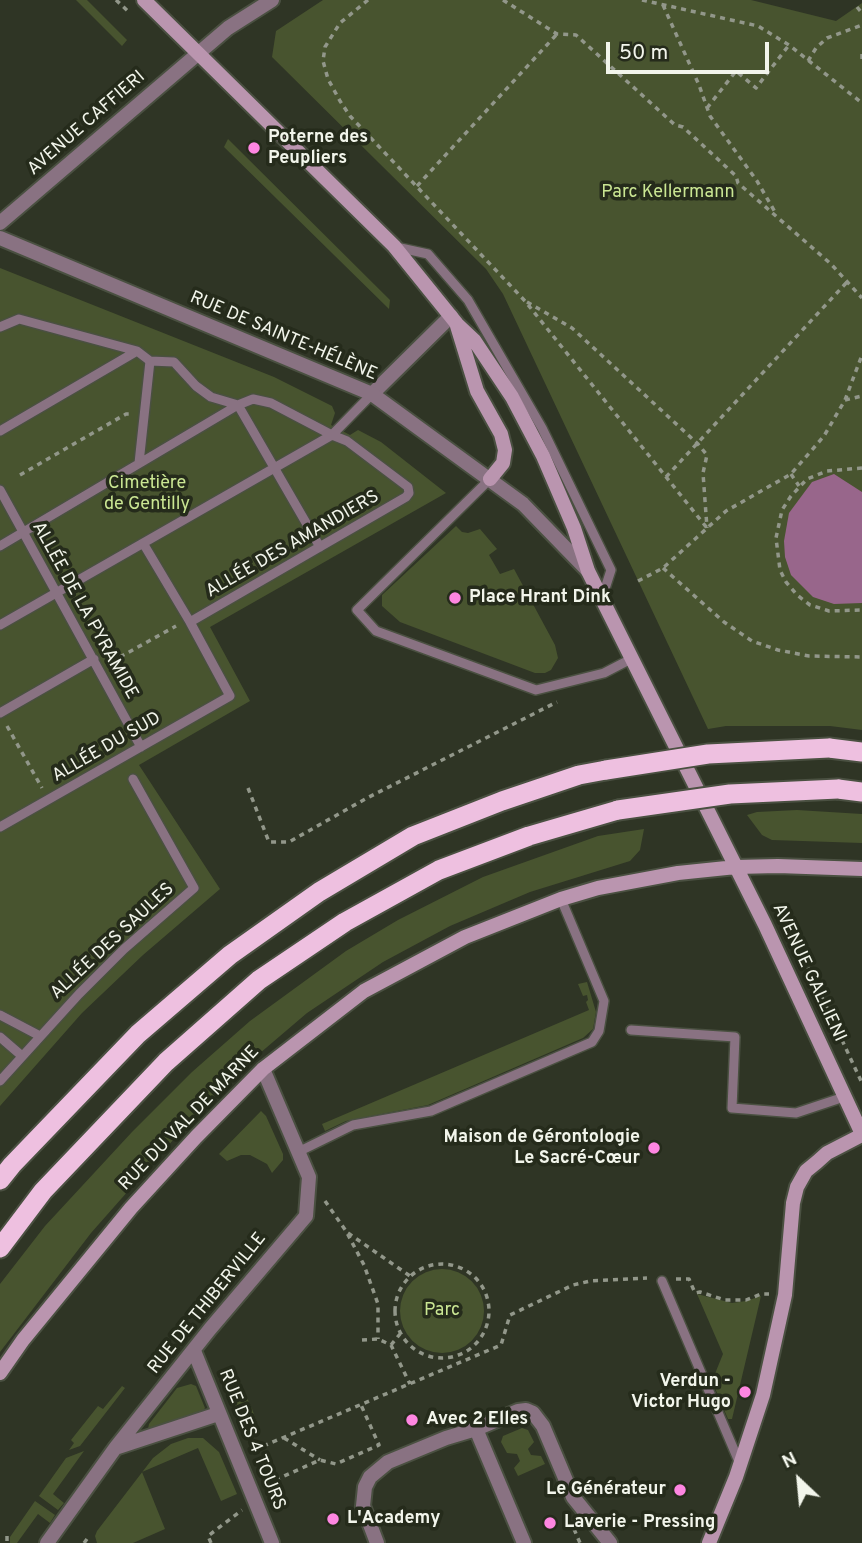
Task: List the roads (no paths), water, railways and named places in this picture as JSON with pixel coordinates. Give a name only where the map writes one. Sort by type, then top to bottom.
[{"type":"highway","points":[[0,1180],[138,1034],[230,955],[319,892],[413,836],[579,775],[708,754],[829,748],[862,752]]},
{"type":"highway","points":[[0,1248],[43,1191],[166,1062],[259,981],[345,922],[439,870],[529,836],[618,810],[730,794],[838,789],[862,792]]},
{"type":"main road","name":"AVENUE GALLIENI","points":[[144,0],[394,246],[454,320],[474,340],[512,397],[543,456],[574,528],[588,571],[736,867],[862,1134]]},
{"type":"main road","points":[[454,320],[477,391],[501,434],[505,450],[503,463],[490,479]]},
{"type":"main road","name":"RUE DU VAL DE MARNE","points":[[0,1373],[23,1340],[131,1208],[262,1069],[312,1028],[374,985],[465,937],[561,899],[635,880],[736,867],[862,869]]},
{"type":"main road","points":[[709,1543],[740,1466],[763,1395],[785,1295],[793,1203],[797,1187],[806,1171],[827,1153],[862,1134]]},
{"type":"street","name":"AVENUE CAFFIERI","points":[[0,223],[228,28],[272,0]]},
{"type":"street","name":"RUE DE SAINTE-HÉLÈNE","points":[[0,238],[372,394],[523,504],[588,571]]},
{"type":"street","points":[[372,394],[454,320]]},
{"type":"street","name":"RUE DE THIBERVILLE","points":[[47,1543],[116,1447],[306,1216],[309,1177],[262,1069]]},
{"type":"street","name":"RUE DES 4 TOURS","points":[[194,1351],[272,1543]]},
{"type":"street","points":[[377,1543],[363,1506],[365,1486],[370,1477],[388,1462],[526,1410],[533,1413],[543,1426],[573,1497],[610,1543]]},
{"type":"street","points":[[116,1447],[218,1414]]},
{"type":"street","points":[[476,1429],[524,1543]]},
{"type":"lane","points":[[394,246],[428,254],[468,300],[542,428],[611,570],[603,598]]},
{"type":"lane","points":[[0,327],[19,319],[137,351],[150,360],[174,362],[196,386],[211,397],[238,405],[320,547]]},
{"type":"lane","points":[[0,431],[137,351]]},
{"type":"lane","points":[[139,463],[150,360]]},
{"type":"lane","points":[[0,625],[332,435],[372,394]]},
{"type":"lane","points":[[0,545],[238,405],[253,399],[271,403],[332,435]]},
{"type":"lane","name":"ALLÉE DES AMANDIERS","points":[[190,622],[407,498],[409,492],[404,483],[347,441],[332,435]]},
{"type":"lane","points":[[490,479],[357,610],[376,631],[536,690],[604,673],[633,659]]},
{"type":"lane","name":"ALLÉE DE LA PYRAMIDE","points":[[0,490],[141,747]]},
{"type":"lane","points":[[143,543],[190,622]]},
{"type":"lane","name":"ALLÉE DU SUD","points":[[0,827],[230,696],[190,622]]},
{"type":"lane","points":[[0,713],[94,659]]},
{"type":"lane","name":"ALLÉE DES SAULES","points":[[0,1081],[124,948],[194,888],[133,779]]},
{"type":"lane","points":[[298,1152],[353,1125],[431,1111],[592,1042],[599,1031],[604,1001],[561,899]]},
{"type":"lane","points":[[0,1014],[40,1036]]},
{"type":"lane","points":[[631,1030],[735,1037],[732,1108],[796,1113],[844,1097]]},
{"type":"lane","points":[[0,1037],[22,1056]]},
{"type":"lane","points":[[666,1280],[740,1466]]},
{"type":"place","name":"Poterne des Peupliers","points":[[254,148]]},
{"type":"place","name":"Place Hrant Dink","points":[[455,598]]},
{"type":"place","name":"Maison de Gérontologie Le Sacré-Cœur","points":[[654,1148]]},
{"type":"place","name":"Verdun - Victor Hugo","points":[[745,1392]]},
{"type":"place","name":"Avec 2 Elles","points":[[412,1420]]},
{"type":"place","name":"Le Générateur","points":[[680,1490]]},
{"type":"place","name":"L'Academy","points":[[333,1519]]},
{"type":"place","name":"Laverie - Pressing","points":[[550,1523]]},
{"type":"park label","name":"Parc Kellermann","points":[[668,193]]},
{"type":"park label","name":"Cimetière de Gentilly","points":[[147,494]]},
{"type":"park label","name":"Parc","points":[[442,1311]]}]
